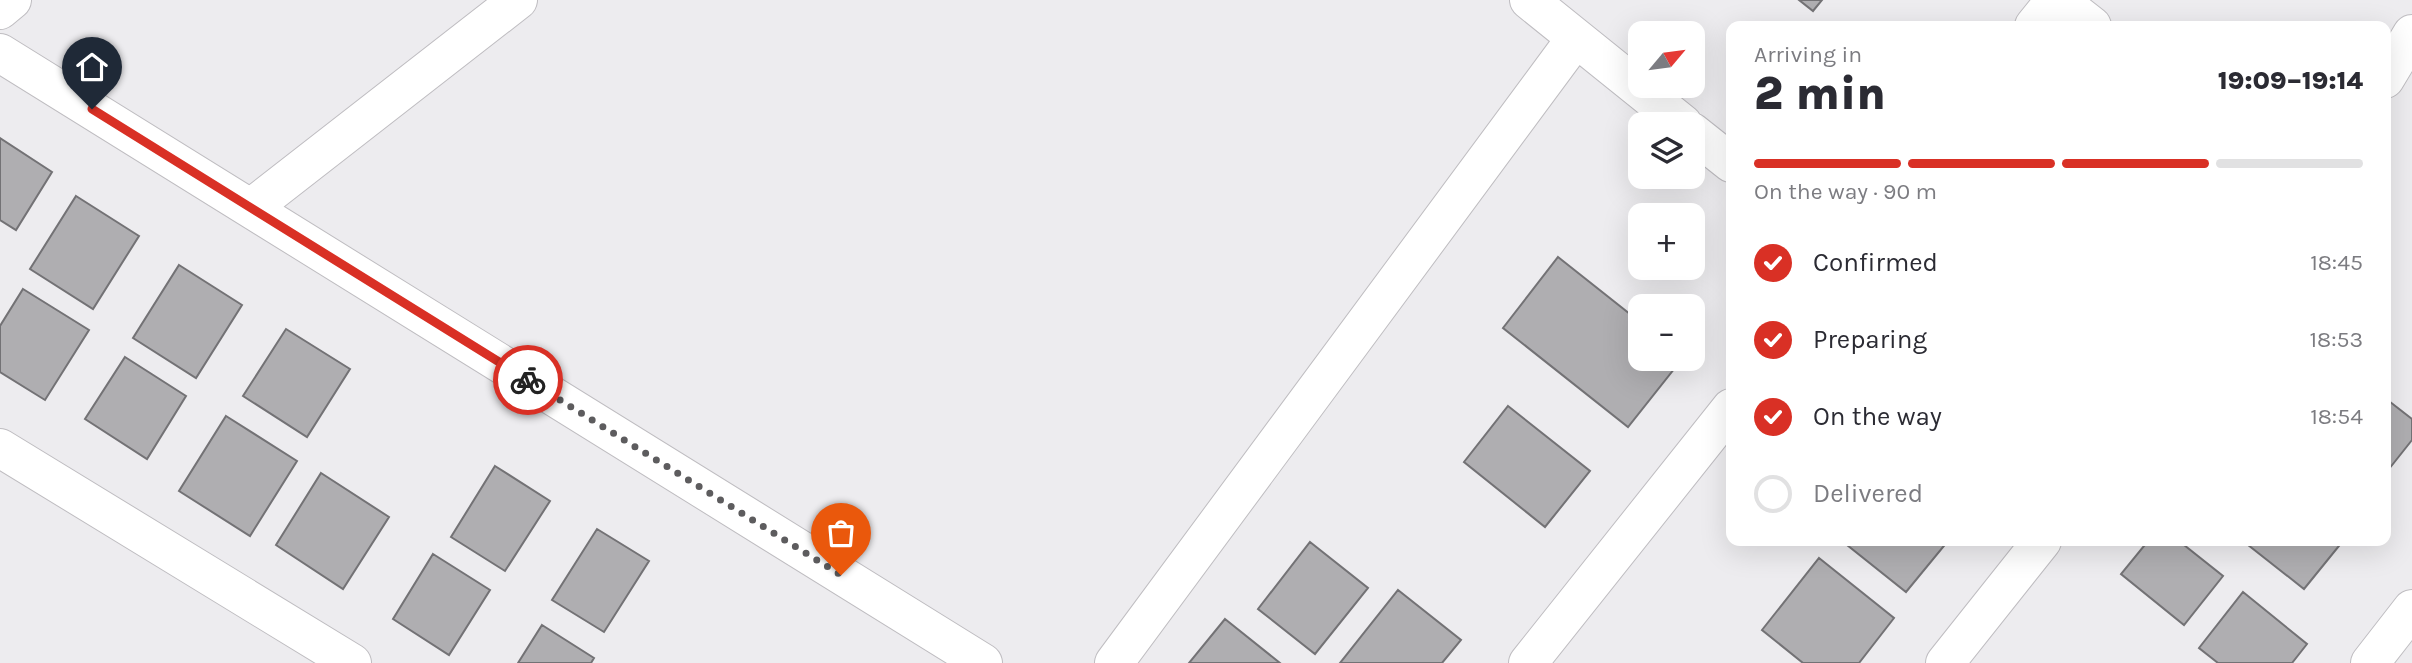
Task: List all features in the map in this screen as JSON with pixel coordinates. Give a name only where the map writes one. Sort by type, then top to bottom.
[{"type":"street","points":[[0,10],[12,0]]},
{"type":"street","points":[[251,208],[518,0]]},
{"type":"street","points":[[1529,0],[1668,112]]},
{"type":"street","points":[[2038,21],[2057,0],[2085,21]]},
{"type":"street","points":[[2391,69],[2412,34]]},
{"type":"street","points":[[1114,663],[1576,38]]},
{"type":"street","points":[[0,53],[983,663]]},
{"type":"street","points":[[1705,142],[1726,159]]},
{"type":"street","points":[[1528,663],[1726,414]]},
{"type":"street","points":[[0,448],[352,663]]},
{"type":"street","points":[[1945,663],[2038,546]]},
{"type":"street","points":[[2370,663],[2412,609]]},
{"type":"building","points":[[1799,0],[1822,0],[1813,11]]},
{"type":"building","points":[[0,138],[52,172],[16,230],[0,220]]},
{"type":"building","points":[[76,196],[139,236],[93,309],[30,269]]},
{"type":"building","points":[[1558,257],[1628,312],[1628,371],[1672,371],[1628,427],[1503,328]]},
{"type":"building","points":[[179,265],[242,305],[196,378],[133,338]]},
{"type":"building","points":[[23,289],[89,330],[45,400],[0,372],[0,326]]},
{"type":"building","points":[[286,329],[350,369],[307,437],[243,396]]},
{"type":"building","points":[[125,357],[186,396],[147,459],[85,419]]},
{"type":"building","points":[[2391,403],[2412,419],[2412,440],[2391,466]]},
{"type":"building","points":[[1508,406],[1590,471],[1545,527],[1464,462]]},
{"type":"building","points":[[226,416],[297,461],[250,536],[179,491]]},
{"type":"building","points":[[495,466],[550,501],[505,571],[451,537]]},
{"type":"building","points":[[321,473],[389,517],[343,589],[276,545]]},
{"type":"building","points":[[597,529],[649,561],[604,632],[552,600]]},
{"type":"building","points":[[1310,542],[1368,588],[1315,654],[1258,609]]},
{"type":"building","points":[[1848,546],[1944,546],[1906,592]]},
{"type":"building","points":[[2144,546],[2185,546],[2223,576],[2184,625],[2121,574]]},
{"type":"building","points":[[2249,546],[2339,546],[2304,589]]},
{"type":"building","points":[[433,554],[490,590],[449,655],[393,619]]},
{"type":"building","points":[[1819,558],[1894,618],[1859,663],[1803,663],[1762,630]]},
{"type":"building","points":[[1398,590],[1461,640],[1442,663],[1340,663]]},
{"type":"building","points":[[2243,592],[2307,644],[2292,663],[2218,663],[2199,648]]},
{"type":"building","points":[[1225,619],[1280,663],[1189,663]]},
{"type":"building","points":[[542,625],[594,658],[591,663],[518,663]]},
{"type":"way so far","points":[[528,380],[841,575]]},
{"type":"route","points":[[92,109],[528,380]]}]
